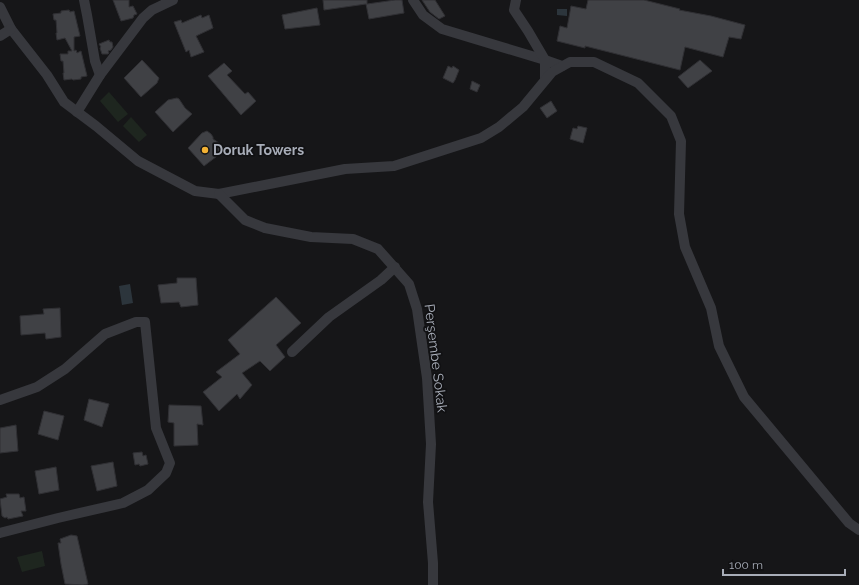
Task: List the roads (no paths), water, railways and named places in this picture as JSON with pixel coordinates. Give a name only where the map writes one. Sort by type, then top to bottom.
[{"type":"street","points":[[84,0],[95,61],[100,75]]},
{"type":"street","points":[[77,112],[100,75],[142,18],[152,10],[173,0]]},
{"type":"street","points":[[413,0],[423,15],[442,29],[562,66]]},
{"type":"street","points":[[516,0],[514,10],[545,60],[545,80]]},
{"type":"street","points":[[0,7],[11,29],[47,75],[64,102],[138,161],[196,191],[219,194],[345,169],[394,166],[481,138],[499,127],[523,107],[552,72],[570,62],[594,62],[638,83],[671,116],[681,141],[679,214],[685,247],[711,308],[719,346],[744,397],[849,523],[859,530]]},
{"type":"street","points":[[0,36],[11,29]]},
{"type":"street","name":"Perşembe Sokak","points":[[219,194],[245,220],[265,228],[310,237],[353,239],[378,249],[409,284],[417,309],[427,378],[431,444],[428,502],[433,563],[433,585]]},
{"type":"street","points":[[292,352],[329,317],[381,280],[395,267]]},
{"type":"street","points":[[0,400],[37,387],[65,369],[105,334],[136,322],[145,322],[156,428],[170,463],[166,473],[148,490],[123,503],[0,533]]},
{"type":"place","name":"Doruk Towers","points":[[205,150]]}]
